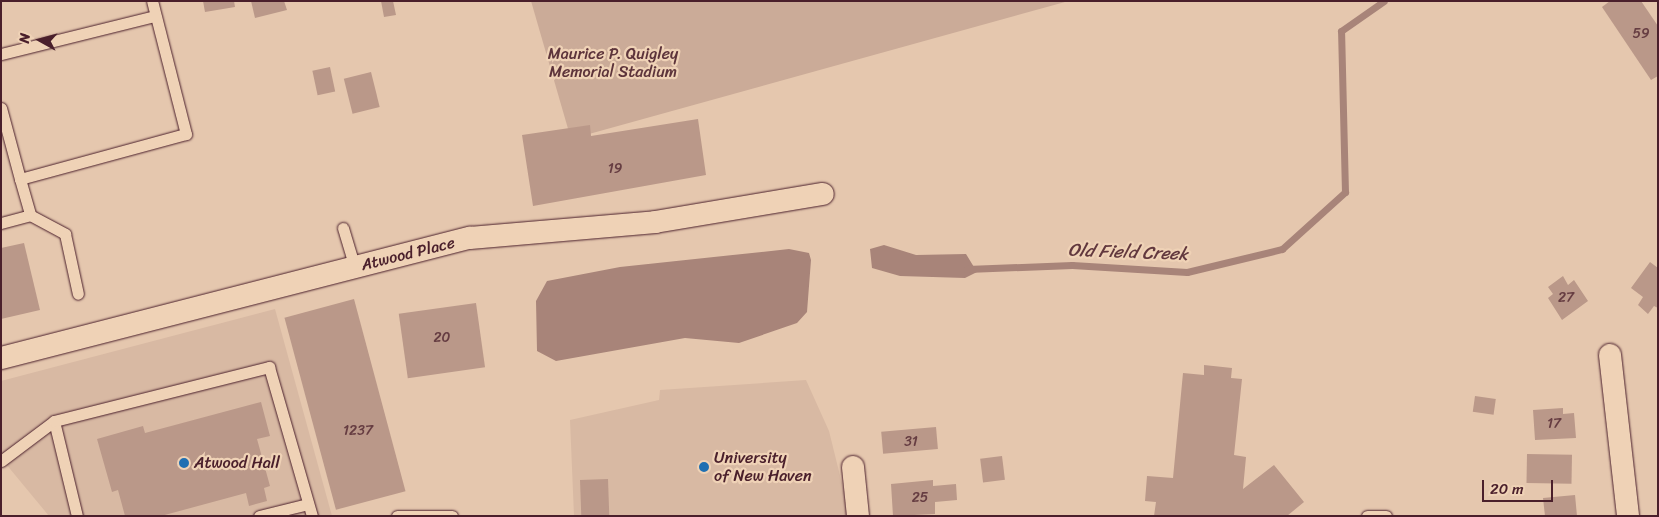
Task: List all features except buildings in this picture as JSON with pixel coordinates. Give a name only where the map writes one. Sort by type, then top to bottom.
[{"type":"street","name":"Atwood Place","points":[[1,358],[470,238],[655,222],[823,194]]},
{"type":"street","points":[[1610,355],[1628,516]]},
{"type":"street","points":[[853,467],[858,516]]},
{"type":"lane","points":[[20,179],[186,134],[154,16],[152,1]]},
{"type":"lane","points":[[1,54],[154,16]]},
{"type":"lane","points":[[1,108],[30,216]]},
{"type":"lane","points":[[1,223],[30,216],[65,234],[78,294]]},
{"type":"lane","points":[[343,228],[355,268]]},
{"type":"lane","points":[[1,461],[54,421],[269,367],[312,516]]},
{"type":"lane","points":[[54,421],[77,516]]},
{"type":"lane","points":[[259,516],[308,504]]},
{"type":"lane","points":[[397,516],[452,516]]},
{"type":"lane","points":[[1367,516],[1386,516]]},
{"type":"shaded area","points":[[884,245],[916,255],[966,254],[977,272],[965,278],[900,276],[872,268],[870,249]]},
{"type":"shaded area","points":[[789,249],[809,253],[811,260],[807,312],[797,323],[739,343],[685,338],[556,361],[537,351],[536,301],[547,281],[620,267]]},
{"type":"shaded area","points":[[275,309],[332,516],[49,516],[1,458],[1,381]]},
{"type":"shaded area","name":"University of New Haven","points":[[806,380],[829,431],[850,516],[574,516],[570,420],[659,400],[660,390]]},
{"type":"green space","name":"Maurice P. Quigley Memorial Stadium","points":[[531,1],[1065,1],[1065,2],[571,139]]},
{"type":"waterway","name":"Old Field Creek","points":[[967,269],[1072,265],[1187,272],[1282,249],[1345,192],[1341,31],[1384,1]]},
{"type":"place","name":"Atwood Hall","points":[[184,463]]},
{"type":"place","name":"University of New Haven","points":[[704,467]]}]
